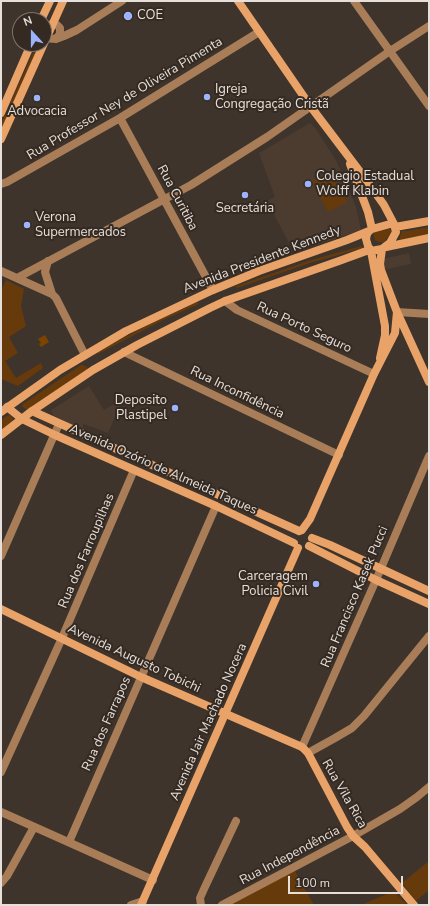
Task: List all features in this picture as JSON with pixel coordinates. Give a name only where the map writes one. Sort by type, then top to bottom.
[{"type":"street","points":[[45,12],[50,1]]},
{"type":"street","points":[[56,39],[60,34],[60,28],[57,25],[52,24],[63,1]]},
{"type":"street","points":[[52,39],[56,39],[77,30],[122,1]]},
{"type":"street","points":[[238,1],[310,107],[372,187],[395,226],[396,232],[384,248],[380,264],[381,270],[397,312],[429,382]]},
{"type":"street","points":[[354,1],[429,106]]},
{"type":"street","points":[[17,278],[191,185],[267,137],[429,26]]},
{"type":"street","name":"Rua Professor Ney de Oliveira Pimenta","points":[[1,184],[120,118],[260,32]]},
{"type":"street","points":[[1,113],[28,52]]},
{"type":"street","points":[[1,139],[39,52]]},
{"type":"street","name":"Rua Curitiba","points":[[120,118],[213,290]]},
{"type":"street","points":[[347,156],[368,212],[370,230],[366,239],[370,250],[384,317],[385,335],[379,364]]},
{"type":"street","points":[[395,226],[429,221]]},
{"type":"street","name":"Avenida Presidente Kennedy","points":[[4,410],[60,370],[126,331],[213,290],[259,271],[347,240],[370,230],[395,226]]},
{"type":"street","points":[[384,248],[429,238]]},
{"type":"street","name":"Avenida Presidente Kennedy","points":[[1,435],[32,411],[93,370],[124,352],[225,300],[339,262],[370,250],[384,248]]},
{"type":"street","points":[[48,261],[46,272],[52,294]]},
{"type":"street","points":[[1,271],[52,294],[56,298],[85,355]]},
{"type":"street","name":"Rua Porto Seguro","points":[[225,300],[237,310],[374,374]]},
{"type":"street","points":[[397,312],[429,314]]},
{"type":"street","points":[[397,312],[395,333],[374,374],[310,519],[294,536],[296,546],[305,548],[309,546],[376,580],[429,604]]},
{"type":"street","name":"Rua Inconfidência","points":[[124,352],[339,455]]},
{"type":"street","name":"Avenida Ozório de Almeida Taques","points":[[4,410],[55,435],[216,506],[296,546]]},
{"type":"street","name":"Avenida Ozório de Almeida Taques","points":[[32,411],[300,531]]},
{"type":"street","points":[[1,556],[59,424]]},
{"type":"street","name":"Rua Francisco Kasek Pucci","points":[[305,750],[380,569],[429,456]]},
{"type":"street","name":"Rua dos Farroupilhas","points":[[1,772],[62,638],[134,470]]},
{"type":"street","name":"Rua dos Farrapos","points":[[69,842],[216,506]]},
{"type":"street","points":[[309,546],[311,543],[310,519]]},
{"type":"street","points":[[300,531],[306,531],[311,536],[429,591]]},
{"type":"street","name":"Avenida Jair Machado Nocera","points":[[142,903],[226,714],[296,546]]},
{"type":"street","name":"Avenida Augusto Tobichi","points":[[1,609],[141,677],[305,750]]},
{"type":"street","points":[[305,750],[336,738],[352,728],[364,716],[429,636]]},
{"type":"street","name":"Rua Vila Rica","points":[[305,750],[338,812],[353,836],[365,847],[414,905]]},
{"type":"street","name":"Rua Independência","points":[[222,905],[353,836],[400,809],[418,797],[429,787]]},
{"type":"street","points":[[1,812],[153,880]]},
{"type":"street","points":[[201,905],[200,898],[236,821]]},
{"type":"street","points":[[1,884],[34,827]]},
{"type":"street","points":[[131,905],[142,903]]},
{"type":"shaded area","points":[[33,53],[36,54],[1,131],[1,123]]},
{"type":"shaded area","name":"Colegio Estadual Wolff Klabin","points":[[310,123],[316,129],[336,160],[356,207],[361,230],[295,252],[291,242],[289,243],[267,201],[275,197],[259,153]]},
{"type":"shaded area","points":[[332,171],[347,202],[328,212],[312,181]]},
{"type":"shaded area","points":[[429,227],[429,234],[399,240],[402,231]]},
{"type":"shaded area","points":[[389,228],[391,231],[390,234],[384,242],[375,240],[374,232]]},
{"type":"shaded area","points":[[361,246],[363,248],[310,263],[237,288],[236,286],[308,261]]},
{"type":"shaded area","points":[[409,253],[411,264],[383,270],[382,259]]},
{"type":"shaded area","points":[[6,280],[24,289],[21,306],[26,326],[9,337],[18,353],[5,361],[16,378],[41,363],[43,368],[18,386],[1,379],[1,291]]},
{"type":"shaded area","points":[[197,302],[199,304],[165,319],[98,354],[97,352],[150,324]]},
{"type":"shaded area","points":[[45,335],[49,342],[41,347],[39,344],[41,343],[38,339]]},
{"type":"shaded area","points":[[81,365],[87,367],[88,369],[27,410],[22,406],[23,404]]},
{"type":"shaded area","points":[[89,386],[104,410],[123,399],[108,433],[84,424],[82,429],[54,416],[51,410]]},
{"type":"shaded area","points":[[10,415],[13,419],[11,423],[1,431],[1,420]]},
{"type":"shaded area","points":[[429,861],[429,890],[416,901],[402,883]]},
{"type":"shaded area","points":[[295,871],[314,905],[229,905]]},
{"type":"shaded area","points":[[394,891],[407,905],[361,905]]},
{"type":"place","name":"COE","points":[[128,16]]},
{"type":"place","name":"Igreja Congregação Cristã","points":[[207,97]]},
{"type":"place","name":"Advocacia","points":[[37,98]]},
{"type":"place","name":"Colegio Estadual Wolff Klabin","points":[[308,184]]},
{"type":"place","name":"Secretária","points":[[245,195]]},
{"type":"place","name":"Verona Supermercados","points":[[27,225]]},
{"type":"place","name":"Deposito Plastipel","points":[[175,408]]},
{"type":"place","name":"Carceragem Policia Civil","points":[[316,584]]}]
